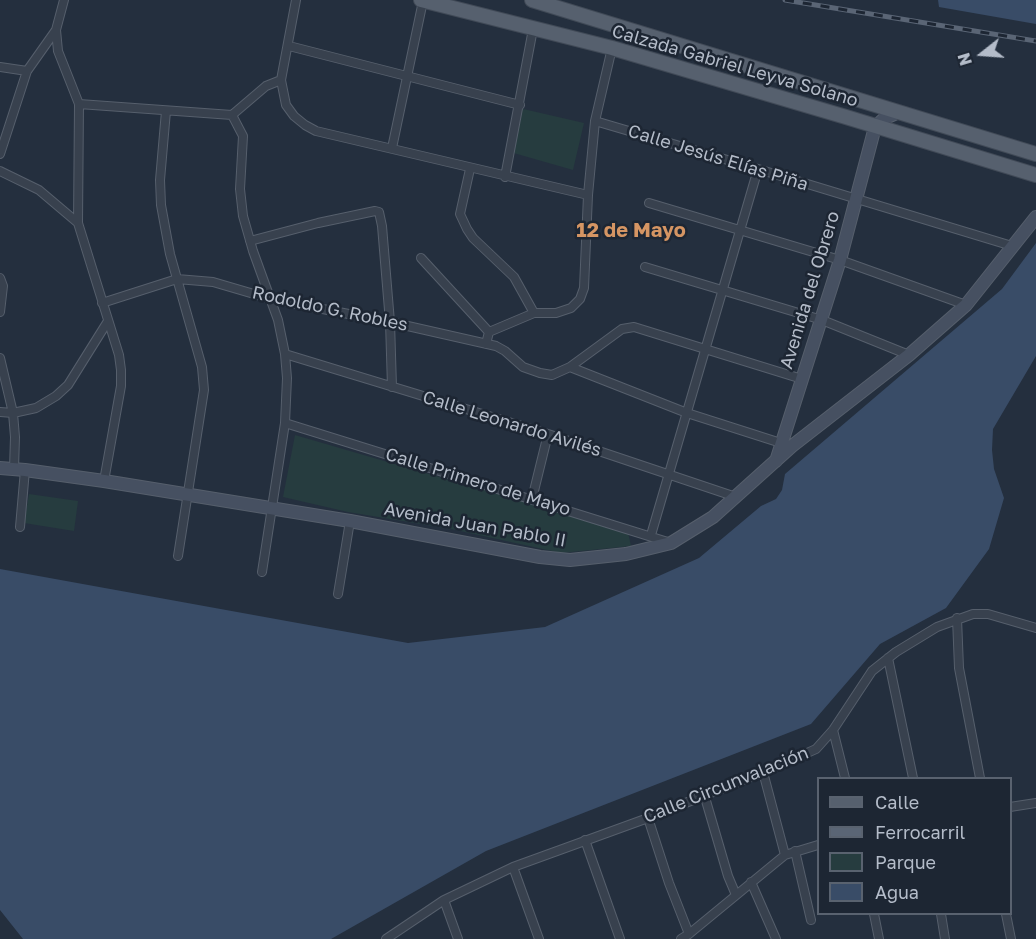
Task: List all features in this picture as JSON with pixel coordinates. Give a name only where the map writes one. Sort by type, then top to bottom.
[{"type":"main road","name":"Calzada Gabriel Leyva Solano","points":[[422,0],[533,30],[612,48],[1036,175]]},
{"type":"main road","name":"Calzada Gabriel Leyva Solano","points":[[532,0],[1036,154]]},
{"type":"main road","points":[[875,127],[885,118],[899,112]]},
{"type":"main road","name":"Avenida del Obrero","points":[[787,445],[802,380],[840,260],[875,127]]},
{"type":"main road","name":"Avenida Juan Pablo II","points":[[0,468],[104,481],[350,521],[540,557],[570,560],[626,554],[671,543],[695,530],[776,462],[787,445],[909,355],[966,305],[1036,217]]},
{"type":"street","points":[[0,154],[27,71],[56,30],[64,0]]},
{"type":"street","points":[[296,0],[281,80],[286,105],[305,125],[316,130],[505,177],[588,195]]},
{"type":"street","points":[[392,148],[422,0]]},
{"type":"street","points":[[56,30],[58,51],[79,104],[78,223],[119,355],[121,386],[104,481]]},
{"type":"street","points":[[505,177],[533,30]]},
{"type":"street","points":[[289,46],[519,105]]},
{"type":"street","points":[[489,332],[534,313],[556,313],[571,308],[580,299],[584,288],[588,195],[595,121],[612,48]]},
{"type":"street","points":[[0,67],[27,71]]},
{"type":"street","points":[[79,104],[232,115],[266,86],[281,80]]},
{"type":"street","points":[[166,111],[160,180],[161,205],[168,245],[197,345],[204,390],[178,556]]},
{"type":"street","points":[[232,115],[243,136],[240,189],[243,216],[278,320],[285,354],[288,398],[262,572]]},
{"type":"street","name":"Calle Jesús Elías Piña","points":[[595,121],[1012,246]]},
{"type":"street","points":[[470,168],[460,214],[478,244],[514,277],[534,313]]},
{"type":"street","points":[[651,536],[758,169]]},
{"type":"street","points":[[0,171],[39,190],[78,223]]},
{"type":"street","points":[[649,203],[840,260],[966,305]]},
{"type":"street","points":[[250,241],[375,211],[380,214],[390,322],[392,387]]},
{"type":"street","points":[[421,258],[489,332]]},
{"type":"street","points":[[645,267],[822,320],[909,355]]},
{"type":"street","points":[[0,278],[3,286],[0,312]]},
{"type":"street","name":"Rodoldo G. Robles","points":[[102,303],[177,279],[213,282],[271,298],[496,346],[523,367],[540,373],[552,375],[570,367]]},
{"type":"street","points":[[0,412],[13,413],[36,408],[56,396],[68,385],[108,321]]},
{"type":"street","points":[[570,367],[622,329],[634,327],[802,380]]},
{"type":"street","points":[[486,344],[489,332]]},
{"type":"street","name":"Calle Leonardo Avilés","points":[[285,354],[548,434],[736,497]]},
{"type":"street","points":[[0,358],[13,413],[19,469],[20,526]]},
{"type":"street","points":[[570,367],[687,413],[787,445]]},
{"type":"street","name":"Calle Primero de Mayo","points":[[285,423],[671,543]]},
{"type":"street","points":[[532,498],[548,434]]},
{"type":"street","points":[[338,594],[350,521]]},
{"type":"street","name":"Calle Circunvalación","points":[[386,939],[444,900],[513,867],[648,818],[816,749],[833,730],[872,671],[937,627],[957,618],[973,614],[988,614],[1036,628]]},
{"type":"street","points":[[957,618],[959,668],[980,777]]},
{"type":"street","points":[[888,658],[913,777]]},
{"type":"street","points":[[833,730],[845,777]]},
{"type":"street","points":[[763,772],[785,855]]},
{"type":"street","points":[[704,794],[728,876],[736,895]]},
{"type":"street","points":[[1012,807],[1036,803]]},
{"type":"street","points":[[648,818],[669,883],[689,934]]},
{"type":"street","points":[[585,840],[620,939]]},
{"type":"street","points":[[681,939],[785,855],[817,846]]},
{"type":"street","points":[[795,851],[811,920]]},
{"type":"street","points":[[513,867],[539,939]]},
{"type":"street","points":[[751,882],[776,939]]},
{"type":"street","points":[[444,900],[458,939]]},
{"type":"street","points":[[874,915],[879,939]]},
{"type":"street","points":[[940,915],[945,939]]},
{"type":"street","points":[[1006,915],[1011,939]]},
{"type":"green space","points":[[519,108],[584,123],[573,170],[510,152]]},
{"type":"green space","points":[[295,435],[628,532],[631,546],[561,553],[451,529],[348,512],[283,497]]},
{"type":"green space","points":[[29,494],[78,501],[74,531],[24,523]]},
{"type":"water","points":[[938,0],[1036,0],[1036,24],[939,7]]},
{"type":"water","points":[[1036,243],[1036,356],[993,429],[994,469],[1004,498],[989,549],[946,608],[880,644],[811,724],[486,851],[331,939],[23,939],[0,910],[0,569],[408,643],[545,627],[699,558],[761,506],[776,499],[782,490],[785,474],[1002,289]]},
{"type":"railway","points":[[785,0],[1036,41]]},
{"type":"district","name":"12 de Mayo","points":[[631,231]]}]
